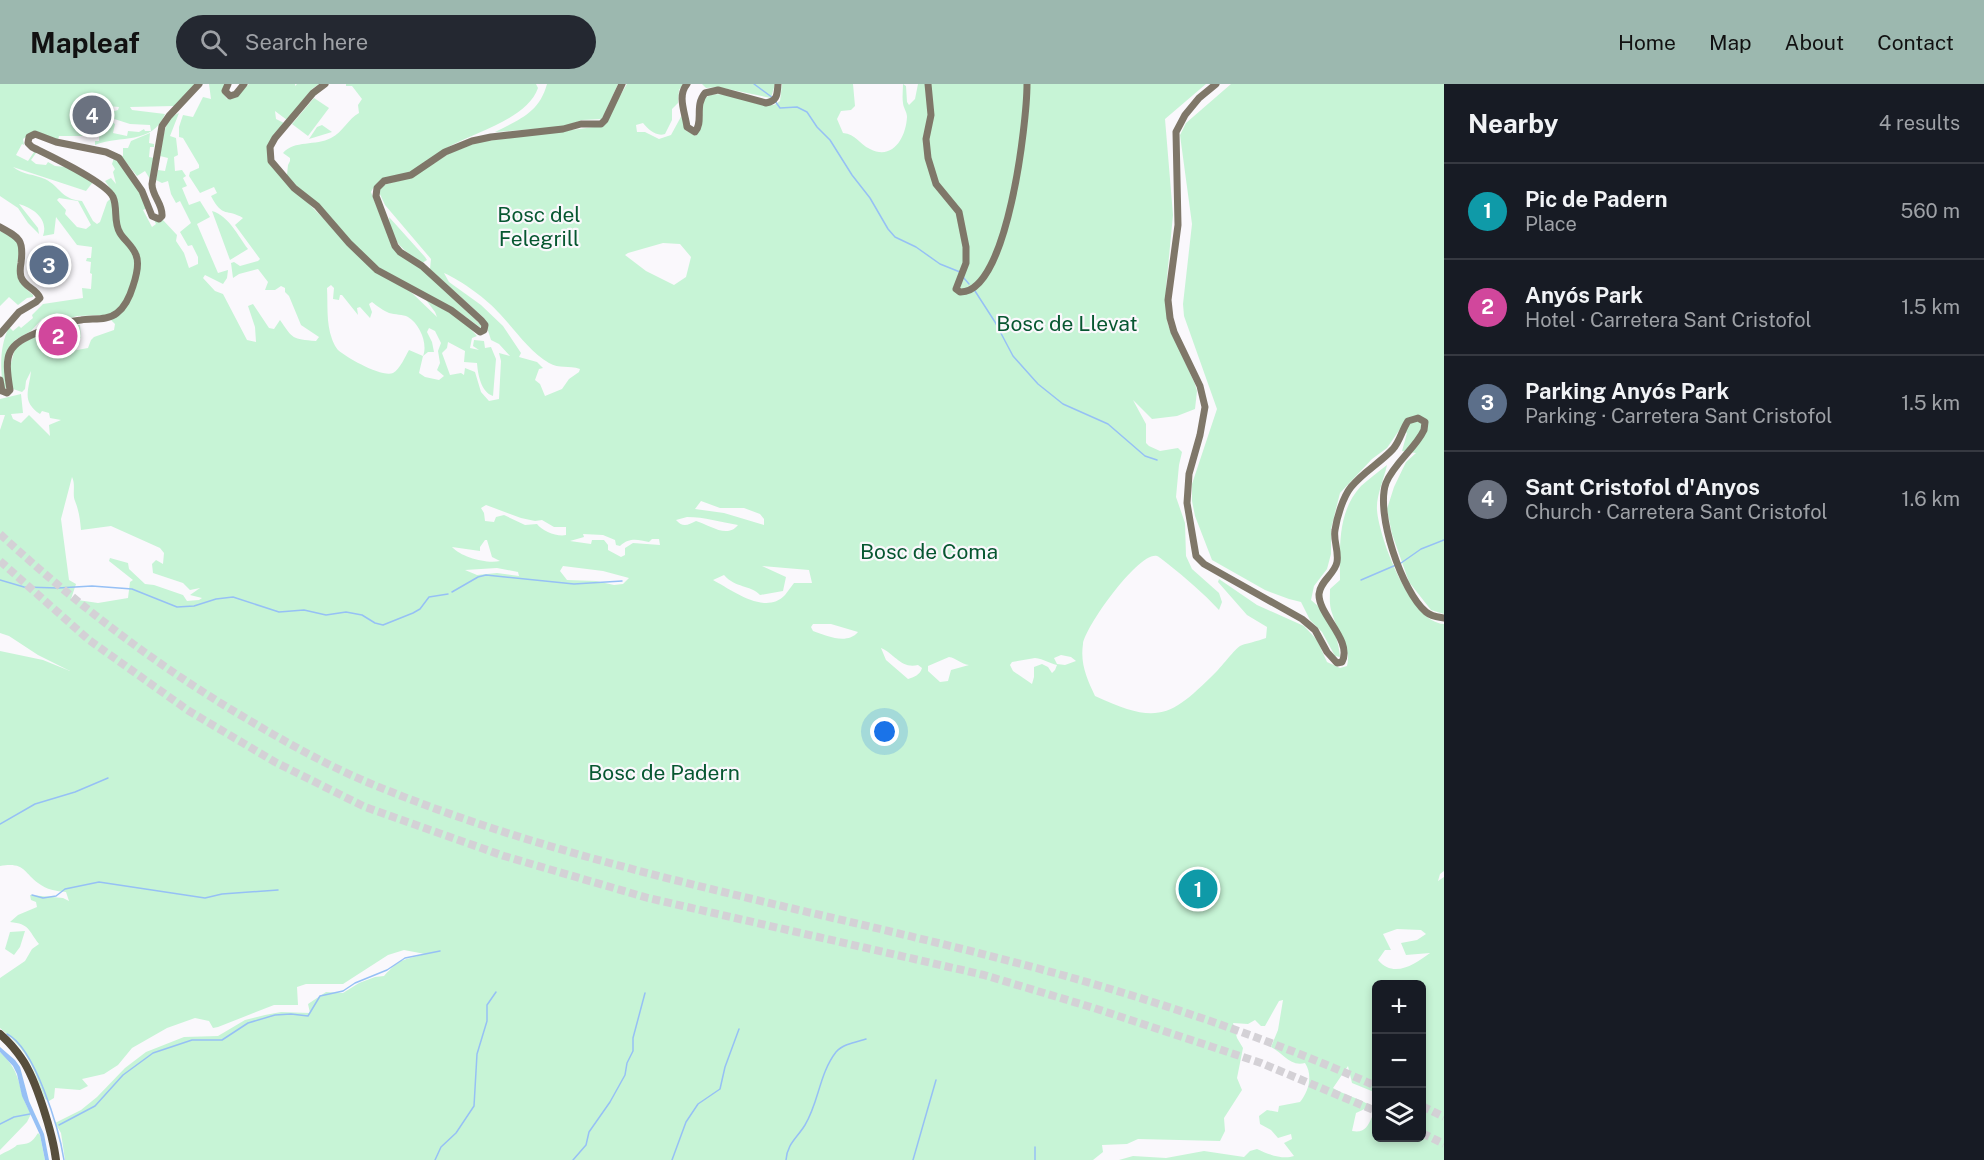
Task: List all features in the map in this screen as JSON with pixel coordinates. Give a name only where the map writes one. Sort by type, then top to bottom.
[{"type":"highway","points":[[2,1036],[22,1059],[32,1077],[56,1138],[61,1160]]},
{"type":"highway","points":[[2,1036],[18,1058],[24,1072],[47,1137],[51,1160]]},
{"type":"highway","points":[[32,1077],[49,1127],[56,1160]]},
{"type":"main road","points":[[0,380],[2,391],[7,393],[10,390],[6,373],[9,357],[13,346],[21,339],[62,323],[104,319],[116,314],[129,296],[138,266],[134,251],[118,231],[115,201],[111,193],[96,181],[32,147],[28,143],[28,137],[35,134],[56,142],[106,152],[119,158],[142,191],[152,216],[159,219],[163,212],[152,189],[152,184],[162,126],[171,113],[199,84]]},
{"type":"main road","points":[[228,84],[225,91],[230,96],[236,94],[244,84]]},
{"type":"main road","points":[[325,84],[313,93],[275,138],[270,147],[271,161],[294,188],[317,206],[377,270],[451,310],[480,332],[485,327],[481,320],[422,266],[394,246],[376,196],[376,188],[384,181],[411,176],[445,152],[472,141],[563,129],[581,124],[601,124],[622,84]]},
{"type":"main road","points":[[687,84],[682,92],[682,100],[687,127],[694,132],[698,127],[700,101],[705,93],[718,90],[766,103],[776,98],[778,84]]},
{"type":"main road","points":[[928,84],[931,115],[926,139],[928,158],[936,184],[958,212],[967,256],[957,288],[964,293],[974,289],[989,270],[1004,232],[1017,182],[1027,84]]},
{"type":"main road","points":[[1216,84],[1185,115],[1179,124],[1175,139],[1178,225],[1168,306],[1174,332],[1200,387],[1205,407],[1189,474],[1187,503],[1196,556],[1204,564],[1302,619],[1320,637],[1332,660],[1341,662],[1344,659],[1344,652],[1334,626],[1321,605],[1319,595],[1338,561],[1335,527],[1352,485],[1394,448],[1408,421],[1418,418],[1425,422],[1424,430],[1390,476],[1384,492],[1385,525],[1403,580],[1423,609],[1430,615],[1444,618]]},
{"type":"main road","points":[[0,227],[20,240],[21,277],[26,285],[38,293],[40,298],[19,312],[0,334]]},
{"type":"green space","points":[[0,84],[195,84],[174,106],[130,107],[132,110],[165,114],[160,124],[152,131],[144,135],[95,145],[95,141],[99,141],[99,136],[86,134],[86,131],[81,132],[81,135],[85,136],[59,136],[58,140],[34,131],[23,139],[24,145],[22,144],[16,155],[28,161],[34,152],[36,153],[31,160],[36,164],[46,165],[48,162],[55,166],[66,167],[93,182],[86,191],[13,167],[21,172],[45,179],[69,198],[82,201],[97,224],[100,222],[107,202],[110,199],[111,201],[113,192],[105,181],[111,178],[116,184],[113,172],[115,169],[112,164],[114,158],[118,160],[141,195],[147,208],[143,210],[152,227],[156,224],[154,220],[162,219],[177,235],[176,241],[184,253],[189,268],[198,264],[198,257],[192,245],[188,246],[180,232],[191,223],[180,201],[176,203],[171,194],[168,181],[162,183],[156,180],[158,170],[165,171],[168,158],[160,156],[167,125],[179,113],[170,136],[176,138],[178,155],[174,157],[175,171],[182,170],[186,176],[183,178],[187,186],[182,188],[189,205],[200,201],[210,217],[197,224],[218,273],[228,270],[223,284],[205,275],[203,278],[215,291],[223,294],[247,340],[256,342],[255,327],[248,306],[253,304],[269,328],[274,329],[280,320],[294,337],[316,341],[319,337],[301,325],[285,288],[281,286],[275,290],[265,290],[268,282],[258,269],[233,278],[231,263],[234,262],[240,266],[260,259],[235,225],[243,218],[219,208],[211,196],[217,193],[214,187],[200,193],[189,176],[190,172],[199,168],[199,165],[183,138],[179,137],[179,127],[183,115],[193,117],[203,97],[211,99],[209,84],[225,84],[223,93],[227,99],[238,94],[249,84],[295,84],[295,86],[297,84],[319,84],[312,89],[287,120],[275,111],[276,119],[284,123],[268,157],[271,166],[378,273],[411,292],[437,317],[426,300],[465,324],[477,336],[472,338],[470,348],[479,350],[473,346],[474,340],[484,341],[485,348],[491,347],[496,359],[493,396],[483,387],[477,363],[464,362],[465,351],[448,342],[447,348],[442,353],[450,375],[461,373],[464,375],[465,368],[475,372],[481,392],[489,401],[499,399],[501,361],[499,353],[510,356],[499,344],[491,340],[484,318],[430,269],[431,259],[385,205],[378,190],[383,185],[410,178],[450,153],[478,142],[602,126],[627,84],[683,84],[679,90],[678,103],[672,109],[672,120],[665,134],[655,133],[643,123],[636,125],[637,132],[645,132],[659,139],[671,135],[683,113],[685,130],[696,136],[702,103],[706,97],[712,95],[728,95],[759,104],[774,105],[780,101],[782,84],[853,84],[855,106],[851,110],[841,111],[837,119],[843,133],[851,135],[870,149],[885,152],[897,145],[906,125],[903,84],[906,86],[909,105],[915,99],[918,84],[1206,84],[1165,119],[1173,215],[1166,308],[1168,325],[1195,384],[1197,391],[1195,409],[1177,416],[1152,419],[1133,400],[1146,424],[1146,443],[1160,451],[1178,448],[1182,452],[1176,497],[1185,523],[1186,556],[1192,569],[1219,593],[1222,602],[1219,610],[1161,558],[1157,556],[1149,558],[1126,577],[1093,622],[1083,644],[1083,665],[1095,696],[1134,711],[1162,712],[1187,699],[1240,646],[1266,638],[1267,627],[1247,615],[1218,582],[1219,579],[1257,605],[1304,626],[1317,640],[1327,662],[1340,668],[1347,666],[1346,646],[1334,620],[1330,601],[1330,589],[1340,580],[1340,543],[1344,518],[1353,496],[1361,486],[1387,465],[1377,510],[1390,558],[1409,595],[1420,610],[1432,620],[1444,624],[1444,871],[1440,874],[1438,881],[1444,877],[1444,1160],[1119,1160],[1133,1156],[1166,1158],[1204,1151],[1244,1157],[1250,1151],[1257,1149],[1280,1157],[1294,1156],[1284,1143],[1292,1139],[1291,1134],[1278,1138],[1271,1130],[1260,1124],[1259,1116],[1267,1110],[1278,1112],[1279,1106],[1300,1102],[1309,1083],[1309,1073],[1305,1063],[1295,1063],[1271,1047],[1278,1030],[1283,1000],[1279,1001],[1265,1026],[1261,1026],[1255,1020],[1248,1024],[1233,1023],[1237,1038],[1243,1048],[1237,1078],[1242,1090],[1224,1118],[1225,1131],[1220,1141],[1138,1139],[1127,1144],[1102,1145],[1103,1152],[1093,1160],[65,1160],[61,1133],[55,1123],[81,1110],[125,1068],[146,1052],[184,1037],[218,1036],[245,1020],[265,1015],[281,1012],[310,1013],[308,1004],[326,992],[343,993],[359,983],[384,976],[403,960],[425,954],[404,950],[388,955],[343,984],[306,984],[297,987],[298,1005],[274,1005],[213,1028],[209,1021],[195,1018],[167,1028],[132,1048],[118,1065],[104,1074],[82,1079],[88,1086],[80,1090],[55,1088],[54,1098],[49,1101],[45,1099],[33,1068],[23,1052],[0,1028],[0,978],[25,961],[32,949],[39,944],[25,926],[10,922],[18,915],[37,907],[30,895],[63,898],[69,901],[66,892],[45,887],[23,869],[14,865],[0,866],[0,651],[43,660],[70,671],[0,633],[0,430],[5,415],[0,415],[0,399],[21,394],[23,413],[11,414],[13,419],[21,423],[29,415],[50,436],[49,425],[61,420],[50,418],[49,413],[42,411],[40,414],[30,405],[28,395],[31,371],[22,392],[13,389],[9,371],[15,348],[37,335],[47,335],[51,341],[51,349],[56,354],[88,348],[94,337],[114,330],[115,324],[106,315],[77,316],[64,320],[57,313],[42,319],[31,331],[15,340],[12,345],[6,389],[3,387],[2,356],[9,327],[13,331],[19,326],[21,328],[33,318],[32,315],[43,304],[83,298],[82,288],[91,289],[91,262],[86,261],[87,258],[91,258],[92,247],[77,245],[56,217],[54,234],[43,236],[42,219],[30,208],[19,204],[38,228],[39,234],[18,208],[0,196]],"holes":[[[119,107],[118,110],[107,113],[108,117],[130,124],[150,125],[151,131],[144,129],[139,132],[128,131],[127,136],[113,133],[115,124],[106,118],[103,125],[89,122],[84,120],[84,112],[89,108]],[[59,198],[78,201],[91,225],[86,229],[77,227],[65,214],[66,210],[57,200]],[[663,243],[680,244],[691,257],[686,277],[674,285],[646,271],[625,255]],[[444,273],[488,302],[542,358],[557,366],[580,369],[579,372],[569,379],[562,389],[545,396],[540,384],[535,380],[539,369],[543,368],[537,362],[519,357],[521,353],[503,326],[481,305],[449,282]],[[331,285],[334,288],[333,299],[339,300],[342,295],[358,315],[357,308],[360,307],[370,318],[372,312],[369,304],[372,302],[391,314],[406,316],[412,320],[422,335],[423,356],[409,350],[393,373],[381,373],[338,350],[330,333],[327,288]],[[429,328],[435,331],[441,343],[438,351],[440,363],[437,370],[444,376],[439,380],[419,373],[423,356],[428,352],[434,352],[427,332]],[[72,477],[81,530],[111,526],[160,548],[164,553],[163,564],[156,560],[152,564],[153,573],[183,583],[190,590],[200,588],[190,595],[202,598],[187,601],[183,595],[145,584],[129,569],[128,563],[110,558],[109,561],[133,580],[130,582],[128,598],[98,603],[71,599],[76,584],[69,580],[61,519]],[[701,501],[720,508],[744,508],[760,514],[764,519],[764,525],[724,513],[695,509]],[[486,505],[521,518],[542,520],[554,527],[566,527],[566,535],[550,533],[537,524],[525,525],[504,515],[496,517],[494,522],[485,521],[481,508]],[[687,517],[738,525],[734,529],[724,531],[696,521],[683,525],[676,520]],[[583,534],[603,535],[615,540],[616,545],[620,546],[631,540],[649,542],[652,539],[659,539],[660,545],[633,543],[625,548],[625,555],[621,557],[608,550],[608,545],[604,540],[592,540],[591,544],[570,541],[584,537]],[[487,540],[492,557],[500,561],[474,559],[461,554],[452,547],[480,551],[480,547]],[[563,566],[603,571],[629,578],[623,584],[614,585],[596,581],[567,580],[560,571]],[[762,566],[809,570],[812,583],[794,583],[785,595],[777,601],[768,603],[739,595],[713,580],[724,575],[760,595],[783,591],[786,577]],[[497,568],[518,572],[519,576],[497,573],[477,575],[465,570]],[[813,624],[831,624],[858,632],[843,639],[813,631],[811,627]],[[881,648],[907,665],[918,665],[922,668],[918,674],[908,679],[886,660]],[[1061,655],[1071,657],[1076,661],[1065,665],[1057,664],[1054,658]],[[949,657],[969,665],[951,670],[948,681],[940,682],[928,671],[928,666]],[[1035,658],[1057,665],[1052,673],[1042,664],[1034,667],[1032,684],[1013,671],[1010,665],[1012,662]],[[1397,929],[1421,930],[1426,934],[1417,940],[1401,943],[1406,955],[1430,953],[1411,965],[1398,969],[1384,966],[1378,960],[1385,950],[1391,950],[1383,934]]]},
{"type":"green space","points":[[346,84],[536,84],[538,88],[532,99],[513,116],[450,146],[413,170],[378,183],[371,192],[388,236],[481,325],[481,328],[459,312],[384,271],[372,262],[287,175],[290,158],[283,153],[293,146],[331,138],[359,113],[358,105],[362,99],[352,86],[346,86]]},
{"type":"green space","points":[[547,84],[618,84],[602,119],[582,120],[562,127],[495,132],[534,109]]},
{"type":"green space","points":[[702,84],[775,84],[771,98],[718,87],[706,88]]},
{"type":"green space","points":[[1231,84],[1444,84],[1444,614],[1431,610],[1409,582],[1392,534],[1387,509],[1406,462],[1416,453],[1402,451],[1407,433],[1400,429],[1387,448],[1372,459],[1340,493],[1331,529],[1331,554],[1327,569],[1314,586],[1311,600],[1322,611],[1331,626],[1340,657],[1335,656],[1322,632],[1310,620],[1301,602],[1265,590],[1212,560],[1195,516],[1192,501],[1192,484],[1217,409],[1184,316],[1183,304],[1192,224],[1180,135],[1186,123]]},
{"type":"green space","points":[[314,98],[329,108],[308,136],[292,124]]},
{"type":"green space","points":[[322,125],[332,132],[309,139],[317,127]]},
{"type":"green space","points":[[150,133],[149,143],[154,144],[154,147],[150,147],[149,157],[154,158],[150,179],[145,171],[137,176],[121,156],[123,156],[123,148],[128,148],[131,141]]},
{"type":"green space","points":[[212,211],[228,222],[248,249],[230,260]]},
{"type":"green space","points":[[389,217],[427,260],[422,263],[399,244],[392,233]]},
{"type":"green space","points":[[0,231],[13,237],[20,246],[18,278],[33,295],[18,305],[9,297],[0,306]]},
{"type":"green space","points":[[80,325],[81,338],[75,340],[72,332],[72,340],[66,341],[63,329]]},
{"type":"green space","points":[[25,931],[20,947],[14,955],[5,949],[10,932]]},
{"type":"green space","points":[[0,1052],[13,1067],[31,1114],[27,1122],[0,1150]]},
{"type":"green space","points":[[38,1133],[45,1160],[0,1160],[0,1155],[17,1145],[29,1142]]},
{"type":"water","points":[[0,1047],[20,1067],[29,1101],[44,1134],[49,1160],[45,1160],[40,1135],[22,1096],[17,1074],[0,1052]]},
{"type":"waterway","points":[[754,84],[773,98]]},
{"type":"waterway","points":[[775,101],[780,108],[797,107],[807,112],[830,140],[895,237],[916,247],[940,264],[960,272]]},
{"type":"waterway","points":[[963,277],[969,284]]},
{"type":"waterway","points":[[975,291],[1013,356],[1038,384],[1063,404],[1108,424],[1145,456],[1157,460]]},
{"type":"waterway","points":[[1401,563],[1421,549],[1444,540]]},
{"type":"waterway","points":[[1361,580],[1396,565]]},
{"type":"waterway","points":[[452,592],[486,575],[574,584],[622,581]]},
{"type":"waterway","points":[[0,580],[24,587],[92,586],[132,589],[177,607],[194,606],[216,599],[233,597],[279,612],[304,610],[326,615],[346,612],[362,615],[383,625],[420,609],[429,597],[448,594]]},
{"type":"waterway","points":[[0,824],[35,804],[75,792],[108,778]]},
{"type":"waterway","points":[[32,895],[43,898],[56,896],[65,889],[99,882],[205,898],[222,894],[278,890]]},
{"type":"waterway","points":[[59,1125],[95,1106],[123,1075],[153,1053],[192,1040],[222,1040],[248,1023],[275,1015],[308,1016],[320,996],[343,991],[355,983],[387,970],[405,958],[440,951]]},
{"type":"waterway","points":[[435,1160],[441,1147],[456,1133],[474,1106],[477,1054],[487,1021],[487,1005],[496,992]]},
{"type":"waterway","points":[[573,1160],[586,1145],[589,1132],[625,1075],[627,1063],[633,1051],[633,1038],[645,993]]},
{"type":"waterway","points":[[672,1160],[686,1122],[698,1104],[720,1089],[725,1067],[739,1029]]},
{"type":"waterway","points":[[7,1034],[27,1055],[36,1072],[51,1110],[64,1160]]},
{"type":"waterway","points":[[786,1160],[790,1145],[810,1116],[830,1061],[842,1047],[866,1039]]},
{"type":"waterway","points":[[913,1160],[936,1080]]},
{"type":"waterway","points":[[0,1124],[14,1117],[30,1114]]},
{"type":"waterway","points":[[1035,1147],[1035,1160]]},
{"type":"tunnel","points":[[0,534],[118,633],[181,678],[293,746],[374,785],[450,814],[604,862],[919,938],[1095,984],[1237,1030],[1372,1084]]},
{"type":"tunnel","points":[[0,561],[89,640],[189,711],[275,762],[365,807],[504,856],[648,898],[984,975],[1094,1008],[1261,1063],[1372,1109]]},
{"type":"tunnel","points":[[1426,1108],[1444,1117]]},
{"type":"tunnel","points":[[1426,1135],[1444,1144]]},
{"type":"place","name":"Sant Cristofol d'Anyos","points":[[92,115]]},
{"type":"place","name":"Parking Anyós Park","points":[[49,265]]},
{"type":"place","name":"Anyós Park","points":[[58,336]]},
{"type":"place","name":"Pic de Padern","points":[[1198,889]]},
{"type":"park label","name":"Bosc del Felegrill","points":[[539,226]]},
{"type":"park label","name":"Bosc de Llevat","points":[[1067,323]]},
{"type":"park label","name":"Bosc de Coma","points":[[929,551]]},
{"type":"park label","name":"Bosc de Padern","points":[[664,772]]}]
